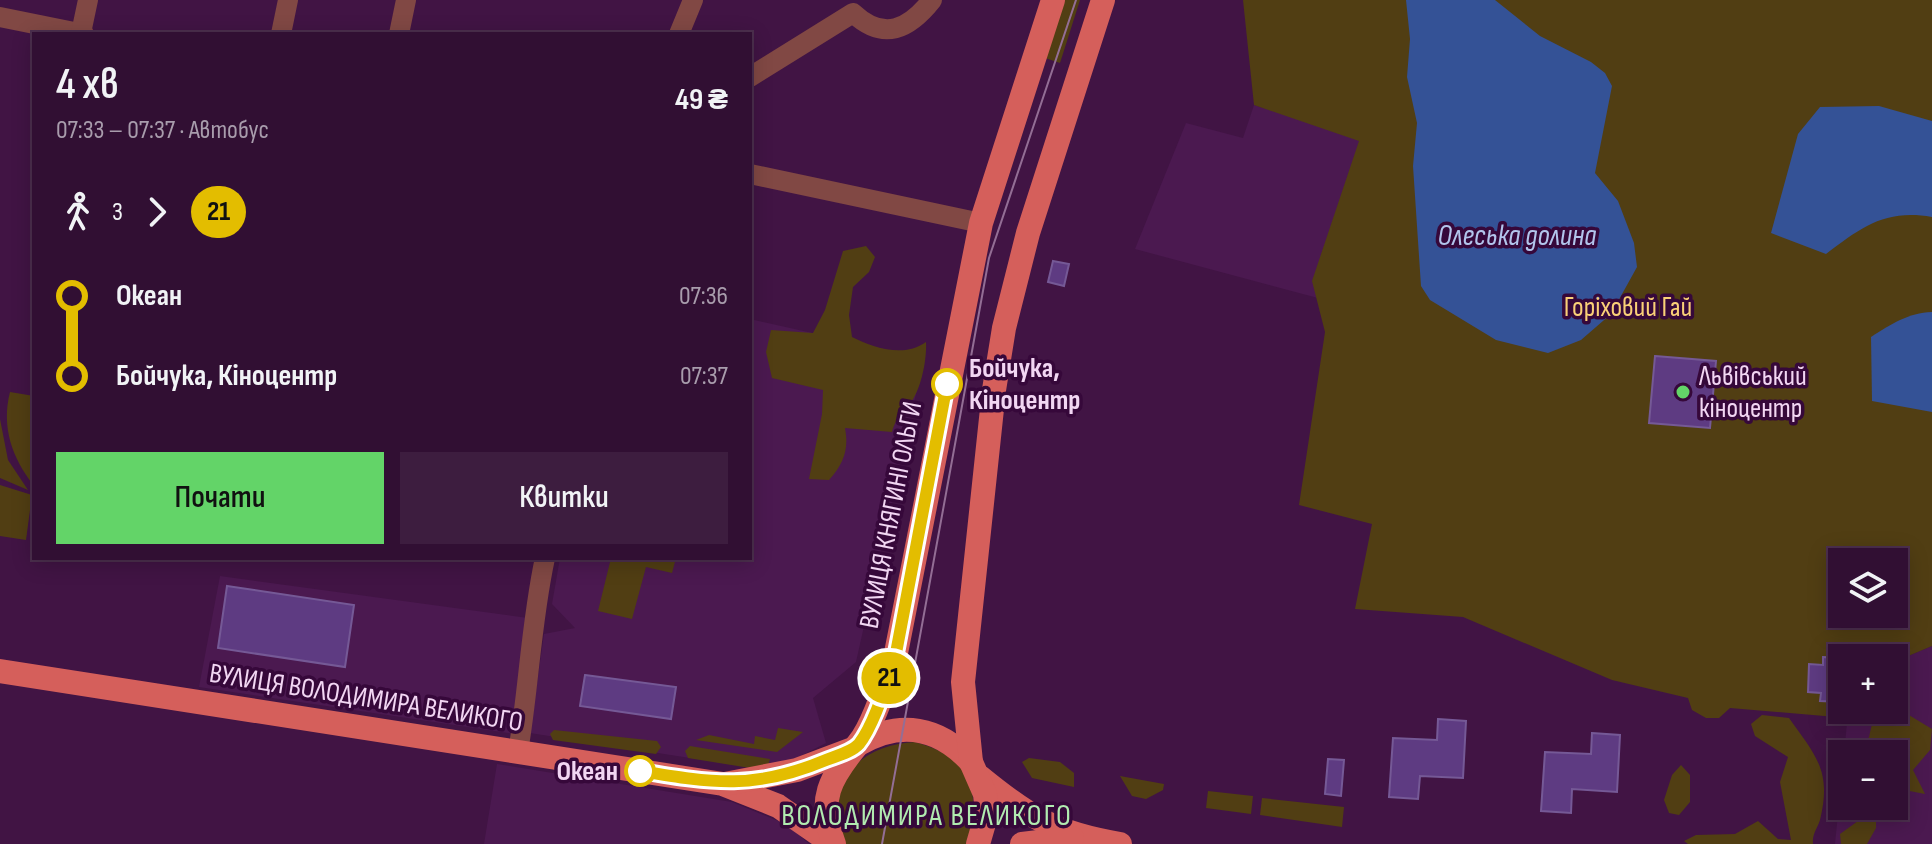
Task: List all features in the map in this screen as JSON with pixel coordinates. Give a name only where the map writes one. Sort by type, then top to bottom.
[{"type":"main road","name":"ВУЛИЦЯ КНЯГИНІ ОЛЬГИ","points":[[833,844],[826,812],[827,794],[841,762],[856,746],[886,686],[896,653],[981,223],[1053,0]]},
{"type":"main road","points":[[978,844],[987,813],[963,699],[963,659],[1004,328],[1028,233],[1103,0]]},
{"type":"main road","name":"ВУЛИЦЯ ВОЛОДИМИРА ВЕЛИКОГО","points":[[0,671],[723,784],[778,806],[833,844]]},
{"type":"main road","name":"ВУЛИЦЯ ВОЛОДИМИРА ВЕЛИКОГО","points":[[723,784],[797,770],[888,730],[920,730],[957,747],[976,769],[1036,819],[1079,838]]},
{"type":"main road","name":"ВУЛИЦЯ ВОЛОДИМИРА ВЕЛИКОГО","points":[[1022,844],[1079,838],[1120,844]]},
{"type":"street","points":[[83,32],[88,0]]},
{"type":"street","points":[[281,32],[288,0]]},
{"type":"street","points":[[399,32],[406,0]]},
{"type":"street","points":[[680,32],[693,0]]},
{"type":"street","points":[[752,76],[853,7],[862,22],[889,30],[909,25],[932,0]]},
{"type":"street","points":[[0,17],[73,32]]},
{"type":"street","points":[[752,174],[981,223]]},
{"type":"street","points":[[518,752],[535,642],[533,615],[545,560]]},
{"type":"shaded area","points":[[1254,105],[1363,139],[1348,306],[1135,249],[1186,123],[1243,138]]},
{"type":"shaded area","points":[[752,319],[924,358],[856,662],[813,698],[826,743],[785,764],[754,768],[530,733],[544,634],[575,628],[552,604],[560,560],[752,560]]},
{"type":"shaded area","points":[[220,576],[528,618],[515,734],[199,687]]},
{"type":"shaded area","points":[[1932,646],[1932,844],[1835,844],[1837,820],[1908,820],[1908,740],[1845,740],[1847,724],[1908,724],[1908,656]]},
{"type":"shaded area","points":[[497,764],[732,802],[788,825],[809,844],[484,844]]},
{"type":"green space","points":[[1065,0],[1080,0],[1060,63],[1045,58]]},
{"type":"green space","name":"Горіховий Гай","points":[[1243,0],[1932,0],[1932,646],[1908,656],[1908,644],[1828,644],[1828,716],[1730,708],[1719,718],[1706,718],[1692,710],[1688,698],[1612,680],[1463,617],[1355,609],[1372,524],[1299,505],[1325,332],[1312,281],[1359,141],[1254,105]]},
{"type":"green space","points":[[866,246],[875,257],[869,272],[853,287],[849,315],[852,337],[889,350],[908,350],[926,342],[922,375],[917,392],[892,432],[845,428],[846,449],[834,474],[829,480],[809,479],[822,414],[823,390],[772,378],[766,352],[771,330],[813,333],[825,310],[843,251]]},
{"type":"green space","points":[[10,392],[32,396],[32,483],[10,442]]},
{"type":"green space","points":[[0,419],[8,460],[28,490],[0,478]]},
{"type":"green space","points":[[0,485],[32,495],[26,540],[0,536]]},
{"type":"green space","points":[[611,560],[675,560],[672,573],[646,567],[632,619],[598,611]]},
{"type":"green space","points":[[1908,714],[1932,729],[1930,750],[1913,770],[1925,794],[1908,791],[1908,740],[1867,740],[1872,724],[1908,724]]},
{"type":"green space","points":[[1762,715],[1789,718],[1819,765],[1823,776],[1823,803],[1813,844],[1688,844],[1684,841],[1696,835],[1735,834],[1758,821],[1778,839],[1791,840],[1780,782],[1788,757],[1755,736],[1751,724]]},
{"type":"green space","points":[[778,728],[803,732],[777,752],[696,740],[709,735],[754,744],[755,736],[775,740]]},
{"type":"green space","points":[[554,730],[657,741],[661,747],[656,754],[553,740],[550,734]]},
{"type":"green space","points":[[915,742],[950,757],[968,778],[973,807],[969,844],[845,844],[837,812],[839,792],[852,768],[874,752]]},
{"type":"green space","points":[[690,746],[770,759],[768,766],[750,768],[688,758],[685,751]]},
{"type":"green space","points":[[1029,758],[1060,762],[1074,773],[1074,787],[1032,778],[1022,762]]},
{"type":"green space","points":[[1681,765],[1690,775],[1690,802],[1679,815],[1669,813],[1664,800],[1672,775]]},
{"type":"green space","points":[[1120,776],[1164,784],[1163,790],[1146,799],[1132,796]]},
{"type":"green space","points":[[1208,791],[1253,796],[1251,814],[1206,808]]},
{"type":"green space","points":[[1262,798],[1344,807],[1342,827],[1260,815]]},
{"type":"green space","points":[[1876,820],[1876,828],[1867,844],[1841,844],[1840,834],[1858,821]]},
{"type":"water","name":"Олеська долина","points":[[1406,0],[1495,0],[1540,36],[1591,62],[1605,73],[1612,86],[1595,173],[1618,201],[1634,243],[1637,267],[1611,314],[1581,340],[1548,353],[1496,340],[1430,300],[1421,286],[1413,166],[1417,123],[1407,77],[1410,39]]},
{"type":"water","points":[[1879,106],[1932,121],[1932,217],[1901,216],[1875,222],[1826,254],[1771,233],[1798,134],[1820,107]]},
{"type":"water","points":[[1932,312],[1932,412],[1872,401],[1871,337],[1907,317]]},
{"type":"building","points":[[1053,261],[1069,264],[1064,286],[1048,282]]},
{"type":"building","name":"Львівський кіноцентр","points":[[1655,356],[1716,361],[1710,428],[1649,423]]},
{"type":"building","points":[[227,586],[354,605],[345,667],[218,648]]},
{"type":"building","points":[[1823,657],[1828,657],[1828,701],[1820,701],[1821,693],[1808,692],[1809,664],[1823,665]]},
{"type":"building","points":[[585,675],[676,687],[671,719],[580,706]]},
{"type":"building","points":[[1438,719],[1466,721],[1463,778],[1420,776],[1418,799],[1389,797],[1393,738],[1437,740]]},
{"type":"building","points":[[1592,733],[1620,735],[1617,792],[1572,789],[1571,813],[1541,811],[1545,752],[1591,754]]},
{"type":"building","points":[[1328,759],[1344,760],[1341,796],[1325,794]]},
{"type":"tram line","points":[[882,844],[989,258],[1076,0]]},
{"type":"bus line","name":"21","points":[[640,771],[723,784],[748,781],[797,770],[859,744],[886,686],[896,653],[947,384]]},
{"type":"place","name":"Бойчука, Кіноцентр","points":[[947,384]]},
{"type":"place","name":"Львівський кіноцентр","points":[[1683,392]]},
{"type":"place","name":"Океан","points":[[640,771]]},
{"type":"district","name":"ВОЛОДИМИРА ВЕЛИКОГО","points":[[927,816]]}]
